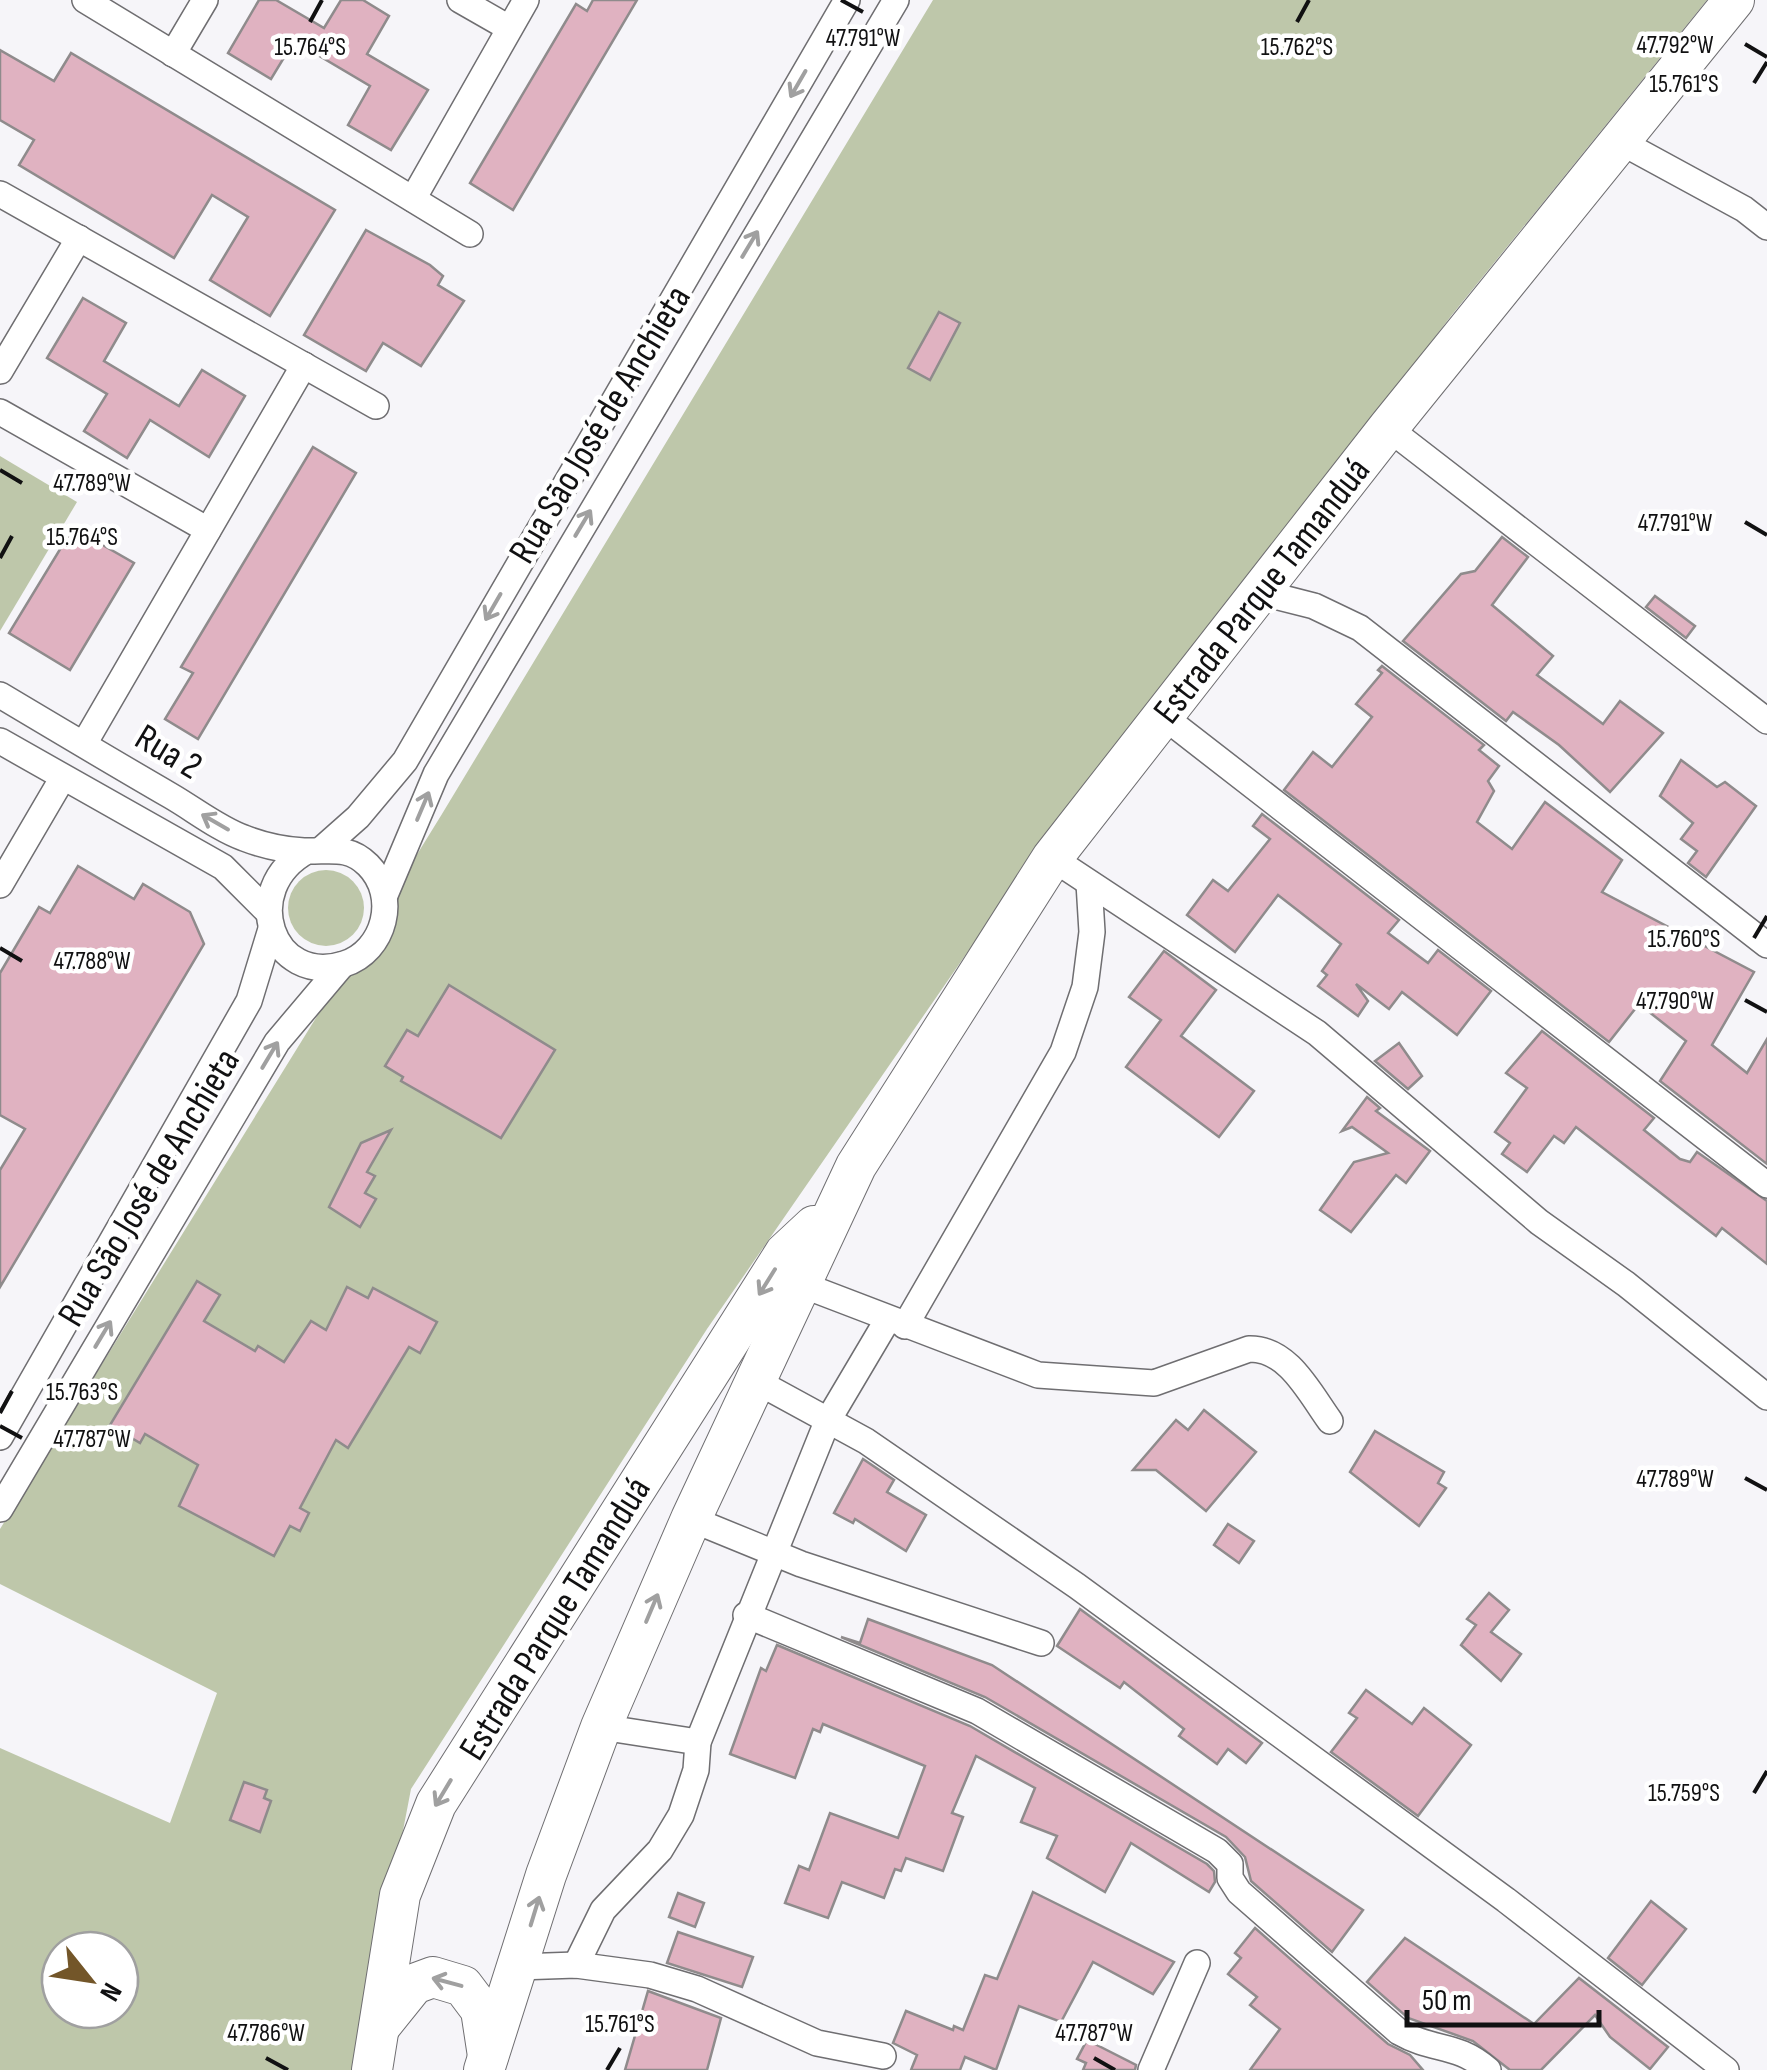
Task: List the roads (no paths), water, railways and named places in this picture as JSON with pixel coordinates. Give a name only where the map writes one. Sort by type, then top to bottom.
[{"type":"main road","name":"Estrada Parque Tamanduá","points":[[486,2063],[546,1875],[601,1727],[832,1210],[1052,858],[1388,428],[1734,0]]},
{"type":"main road","name":"Estrada Parque Tamanduá","points":[[372,2070],[400,1895],[436,1804],[785,1253],[832,1210]]},
{"type":"main road","points":[[378,2030],[414,1984],[433,1977],[463,1986],[481,2010],[486,2063]]},
{"type":"street","points":[[84,0],[470,234]]},
{"type":"street","points":[[173,54],[205,0]]},
{"type":"street","points":[[460,0],[510,28]]},
{"type":"street","points":[[413,199],[526,0]]},
{"type":"street","name":"Rua São José de Anchieta","points":[[0,1436],[249,1001],[277,874],[358,817],[404,761],[846,0]]},
{"type":"street","name":"Rua São José de Anchieta","points":[[0,1508],[277,1042],[342,965],[372,945],[381,930],[384,895],[436,774],[892,1]]},
{"type":"street","points":[[1619,142],[1744,209],[1767,227]]},
{"type":"street","points":[[0,194],[376,406]]},
{"type":"street","points":[[0,371],[78,238]]},
{"type":"street","points":[[0,885],[90,748],[208,530],[304,365]]},
{"type":"street","points":[[0,412],[208,530]]},
{"type":"street","points":[[1388,428],[1767,721]]},
{"type":"street","points":[[1259,592],[1314,606],[1360,628],[1767,944]]},
{"type":"street","name":"Rua 2","points":[[0,695],[241,837],[315,850]]},
{"type":"street","points":[[1162,716],[1767,1185]]},
{"type":"street","name":"Rua 2","points":[[0,741],[223,867],[269,920]]},
{"type":"street","points":[[315,850],[356,856],[379,880],[384,895]]},
{"type":"street","points":[[1052,858],[1318,1034],[1540,1222],[1626,1284],[1767,1397]]},
{"type":"street","points":[[576,1965],[603,1910],[660,1850],[681,1815],[696,1770],[698,1742],[827,1422],[897,1322],[1063,1052],[1086,988],[1092,932],[1089,882]]},
{"type":"street","points":[[269,920],[292,956],[308,964],[342,965]]},
{"type":"street","points":[[800,1284],[1038,1376],[1154,1384],[1249,1350],[1266,1349],[1290,1366],[1330,1421]]},
{"type":"street","points":[[756,1382],[866,1441],[1078,1586],[1506,1900],[1726,2070]]},
{"type":"street","points":[[691,1519],[771,1554],[1041,1643]]},
{"type":"street","points":[[746,1615],[977,1711],[1217,1851],[1230,1864],[1230,1878],[1240,1892],[1398,2032],[1420,2044],[1466,2050],[1488,2070]]},
{"type":"street","points":[[601,1727],[698,1742]]},
{"type":"street","points":[[1151,2070],[1197,1963]]},
{"type":"street","points":[[518,1968],[576,1965],[650,1974],[698,1989],[816,2043],[883,2056]]}]
